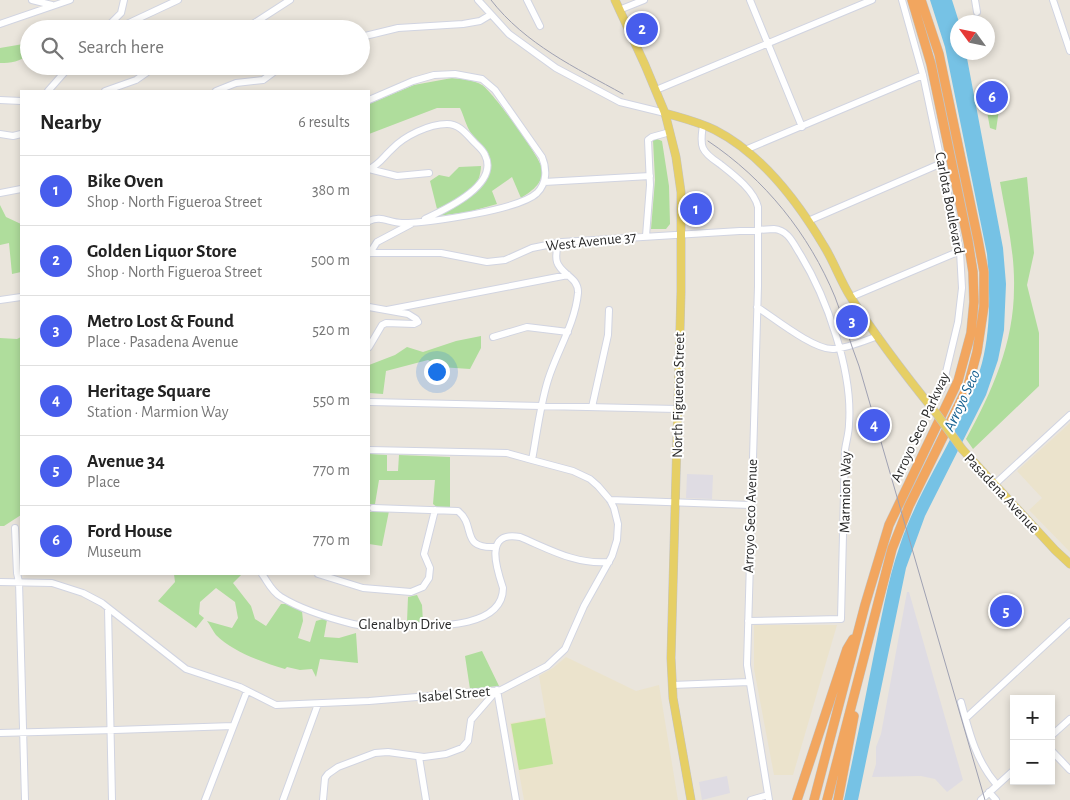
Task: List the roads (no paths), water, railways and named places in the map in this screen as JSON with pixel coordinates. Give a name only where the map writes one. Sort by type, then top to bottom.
[{"type":"highway","name":"Arroyo Seco Parkway","points":[[814,800],[859,630],[890,525],[958,381],[968,349],[974,302],[973,272],[968,241],[931,64],[912,0]]},
{"type":"highway","name":"Arroyo Seco Parkway","points":[[827,800],[872,620],[892,549],[905,514],[968,386],[977,352],[984,306],[984,272],[978,240],[939,54],[921,0]]},
{"type":"highway","points":[[838,800],[872,620]]},
{"type":"highway","points":[[797,800],[848,649],[859,630]]},
{"type":"main road","name":"North Figueroa Street","points":[[615,0],[665,113],[679,174],[681,192],[681,292],[671,658],[672,685],[691,800]]},
{"type":"main road","name":"Pasadena Avenue","points":[[665,113],[703,125],[722,134],[745,150],[774,178],[808,221],[825,247],[851,297],[878,336],[962,449],[1070,564]]},
{"type":"street","points":[[32,0],[55,5]]},
{"type":"street","points":[[0,24],[70,0]]},
{"type":"street","points":[[114,20],[121,13],[124,0]]},
{"type":"street","points":[[135,20],[178,0]]},
{"type":"street","points":[[259,20],[290,0]]},
{"type":"street","points":[[478,0],[514,39],[556,68],[620,102],[665,113]]},
{"type":"street","points":[[528,0],[540,26]]},
{"type":"street","points":[[619,10],[644,0]]},
{"type":"street","points":[[750,0],[802,127]]},
{"type":"street","points":[[656,90],[872,0]]},
{"type":"street","name":"Carlota Boulevard","points":[[902,0],[923,75],[960,251],[962,288],[958,322],[942,389],[930,406]]},
{"type":"street","points":[[975,0],[977,12]]},
{"type":"street","points":[[1053,0],[1070,51]]},
{"type":"street","points":[[370,35],[398,28],[480,21],[490,14]]},
{"type":"street","points":[[370,100],[414,81],[434,75],[454,74],[482,79],[495,90],[542,157],[546,169],[544,182],[537,193],[524,200],[479,214],[416,222],[398,223],[378,217],[370,221]]},
{"type":"street","points":[[49,90],[62,75]]},
{"type":"street","points":[[108,90],[145,75]]},
{"type":"street","points":[[219,90],[236,84],[263,80],[270,75]]},
{"type":"street","points":[[745,150],[923,75]]},
{"type":"street","points":[[0,100],[20,101]]},
{"type":"street","points":[[370,168],[404,140],[430,128],[443,125],[458,127],[483,151],[487,162],[486,172],[481,182],[458,202],[377,242],[370,253]]},
{"type":"street","points":[[703,125],[701,141],[705,152],[748,189],[757,202],[758,230]]},
{"type":"street","points":[[646,236],[650,176],[648,140],[670,132]]},
{"type":"street","points":[[0,134],[13,136],[20,134]]},
{"type":"street","points":[[808,221],[942,163]]},
{"type":"street","points":[[370,169],[397,176],[430,173]]},
{"type":"street","points":[[544,182],[650,176]]},
{"type":"street","points":[[0,193],[20,189]]},
{"type":"street","name":"Marmion Way","points":[[748,620],[841,619],[845,450],[849,424],[849,404],[840,348],[833,323],[814,279],[790,238],[780,229],[758,230]]},
{"type":"street","name":"West Avenue 37","points":[[370,253],[441,253],[487,262],[506,260],[532,248],[558,243],[758,230]]},
{"type":"street","name":"Arroyo Seco Avenue","points":[[758,230],[747,665],[769,797]]},
{"type":"street","points":[[532,460],[548,380],[568,332],[578,291],[576,282],[562,270],[557,262],[558,243]]},
{"type":"street","points":[[851,297],[960,251]]},
{"type":"street","points":[[387,310],[568,275]]},
{"type":"street","points":[[0,300],[20,297]]},
{"type":"street","points":[[370,307],[412,316],[418,322],[414,324],[382,325],[370,345]]},
{"type":"street","points":[[757,307],[817,345],[827,349],[840,348],[878,336]]},
{"type":"street","points":[[592,407],[608,336],[609,310]]},
{"type":"street","points":[[493,337],[527,327],[568,332]]},
{"type":"street","points":[[370,402],[677,410]]},
{"type":"street","points":[[994,485],[1070,415]]},
{"type":"street","name":"Isabel Street","points":[[0,582],[38,582],[63,585],[83,593],[102,603],[186,669],[223,681],[276,705],[369,702],[501,690],[547,666],[559,656],[569,641],[584,606],[615,548],[618,532],[616,516],[610,500],[598,486],[582,475],[507,453],[370,450]]},
{"type":"street","points":[[610,500],[750,504]]},
{"type":"street","points":[[373,508],[458,511],[462,515],[469,534],[477,545],[482,547],[496,547],[505,538],[515,536],[579,561],[609,562]]},
{"type":"street","points":[[321,575],[363,588],[407,592],[420,589],[427,583],[430,573],[424,554],[435,510]]},
{"type":"street","points":[[15,528],[19,582],[25,800]]},
{"type":"street","name":"Glenalbyn Drive","points":[[263,575],[272,590],[280,596],[304,608],[353,624],[373,626],[453,625],[479,618],[499,603],[503,594],[503,588],[494,560],[496,547]]},
{"type":"street","points":[[108,608],[112,800]]},
{"type":"street","points":[[966,718],[1070,622]]},
{"type":"street","points":[[672,685],[749,682]]},
{"type":"street","points":[[323,800],[325,778],[328,774],[375,753],[396,752],[419,757],[446,754],[462,748],[468,741],[471,720],[497,690]]},
{"type":"street","points":[[497,690],[516,800]]},
{"type":"street","points":[[205,800],[247,691]]},
{"type":"street","points":[[961,702],[978,757],[997,785]]},
{"type":"street","points":[[283,800],[318,704]]},
{"type":"street","points":[[1055,732],[1070,719]]},
{"type":"street","points":[[0,733],[233,726]]},
{"type":"street","points":[[1055,754],[1070,770]]},
{"type":"street","points":[[419,757],[426,800]]},
{"type":"street","points":[[981,800],[1010,774]]},
{"type":"street","points":[[989,792],[996,800]]},
{"type":"street","points":[[751,800],[769,797]]},
{"type":"water","name":"Arroyo Seco","points":[[930,0],[952,0],[957,15],[950,15],[950,60],[967,60],[1003,248],[1006,284],[1004,330],[998,360],[986,395],[925,516],[906,568],[858,800],[844,800],[895,559],[919,499],[965,410],[982,363],[987,336],[989,295],[987,254],[945,47]]},
{"type":"tram line","points":[[491,0],[519,30],[535,42],[552,54],[623,94]]},
{"type":"tram line","points":[[708,141],[748,173],[783,210],[812,251],[835,297],[859,366],[985,800]]},
{"type":"place","name":"Golden Liquor Store","points":[[642,29]]},
{"type":"place","name":"Ford House","points":[[992,97]]},
{"type":"place","name":"Bike Oven","points":[[696,209]]},
{"type":"place","name":"Metro Lost & Found","points":[[852,321]]},
{"type":"place","name":"Heritage Square","points":[[874,425]]},
{"type":"place","name":"Avenue 34","points":[[1006,611]]}]
